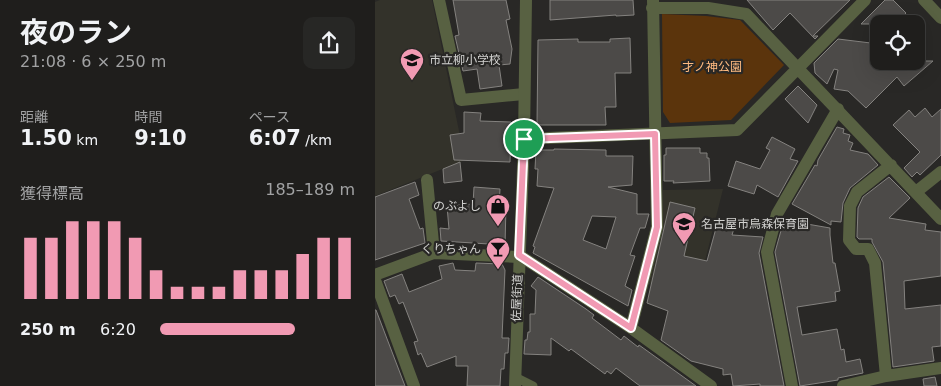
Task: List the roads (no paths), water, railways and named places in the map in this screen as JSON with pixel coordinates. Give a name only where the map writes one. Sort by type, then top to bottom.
[{"type":"street","points":[[439,0],[461,100],[524,94]]},
{"type":"street","name":"佐屋街道","points":[[515,381],[524,139],[526,0]]},
{"type":"street","points":[[524,139],[737,130],[865,0]]},
{"type":"street","points":[[924,0],[941,18]]},
{"type":"street","points":[[631,328],[657,227],[653,4],[708,4],[746,14],[941,219]]},
{"type":"street","points":[[792,386],[767,252],[777,214],[838,110]]},
{"type":"street","points":[[886,376],[875,262],[867,249],[856,249],[849,240],[850,206],[857,192],[891,165]]},
{"type":"street","points":[[916,192],[941,172]]},
{"type":"street","points":[[427,180],[434,253]]},
{"type":"street","points":[[375,275],[434,253],[519,256],[631,328],[711,386]]},
{"type":"street","points":[[375,280],[414,386]]},
{"type":"street","points":[[843,386],[886,376],[941,368]]},
{"type":"lane","points":[[515,381],[533,386]]},
{"type":"place","name":"市立柳小学校","points":[[412,81]]},
{"type":"place","name":"のぶよし","points":[[498,227]]},
{"type":"place","name":"名古屋市烏森保育園","points":[[684,245]]},
{"type":"place","name":"くりちゃん","points":[[498,270]]},
{"type":"park label","name":"才ノ神公園","points":[[712,67]]}]
